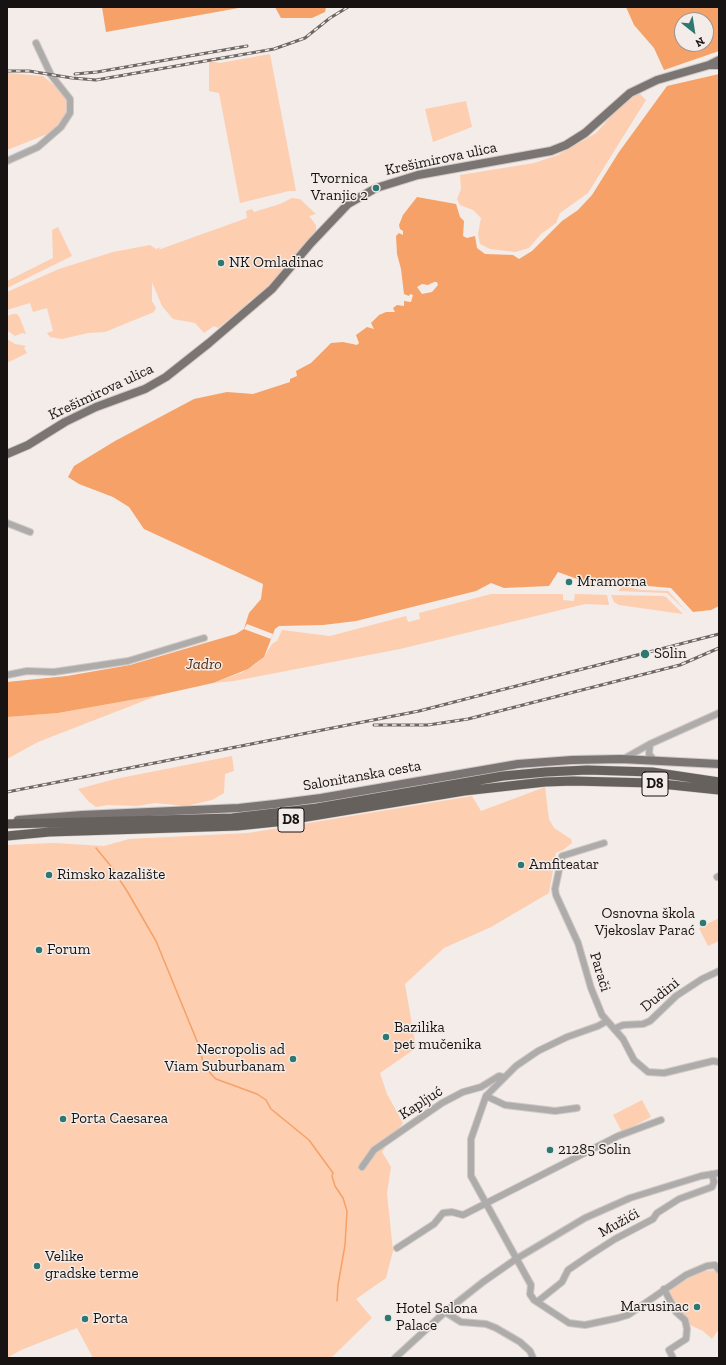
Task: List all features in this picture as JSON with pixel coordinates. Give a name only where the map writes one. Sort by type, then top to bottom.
[{"type":"highway","name":"D8","points":[[8,824],[232,818],[317,808],[503,776],[546,772],[587,770],[652,772],[719,782]]},
{"type":"highway","name":"D8","points":[[7,836],[49,832],[237,826],[283,821],[464,791],[545,782],[624,782],[719,790]]},
{"type":"main road","points":[[709,65],[719,60]]},
{"type":"main road","points":[[709,65],[719,65]]},
{"type":"main road","name":"Krešimirova ulica","points":[[7,454],[28,445],[65,422],[96,407],[145,389],[166,377],[209,343],[272,289],[311,243],[348,204],[376,188],[418,175],[551,151],[566,145],[585,133],[636,89],[657,80],[709,65]]},
{"type":"main road","name":"Salonitanska cesta","points":[[8,824],[19,820],[92,814],[239,808],[321,798],[511,765],[572,760],[654,760],[719,764]]},
{"type":"street","points":[[7,161],[38,148],[61,127],[70,113],[70,99],[51,74],[36,43]]},
{"type":"street","points":[[7,523],[30,532]]},
{"type":"street","points":[[7,674],[27,671],[54,672],[128,661],[204,638]]},
{"type":"street","points":[[621,760],[650,744],[719,713]]},
{"type":"street","points":[[650,744],[648,754],[654,760]]},
{"type":"street","name":"Parači","points":[[604,843],[562,856],[555,889],[556,895],[578,943],[598,1007],[607,1021]]},
{"type":"street","name":"Dudini","points":[[614,1029],[622,1025],[643,1024],[650,1021],[676,996],[702,979],[719,971]]},
{"type":"street","points":[[719,1062],[713,1061],[664,1073],[648,1072],[634,1060],[623,1039],[607,1021],[598,1026],[567,1037],[538,1051],[503,1077],[486,1096],[471,1139],[470,1155],[471,1176],[531,1285],[530,1294],[537,1302],[569,1323],[577,1324],[618,1318],[628,1315],[686,1275],[706,1266],[715,1265],[719,1270]]},
{"type":"street","name":"Kapljuć","points":[[362,1166],[374,1150],[442,1103],[463,1092],[481,1086],[499,1076],[503,1077]]},
{"type":"street","points":[[486,1096],[505,1105],[555,1111],[577,1108]]},
{"type":"street","points":[[397,1248],[434,1224],[443,1213],[452,1212],[463,1215],[618,1136],[661,1120]]},
{"type":"street","points":[[395,1358],[445,1312],[483,1282],[516,1259],[585,1218],[630,1198],[719,1173]]},
{"type":"street","name":"Mužići","points":[[537,1302],[562,1282],[568,1270],[615,1238],[652,1219],[657,1213],[679,1199],[712,1187],[714,1182],[712,1174]]},
{"type":"street","points":[[664,1289],[676,1312],[685,1320],[687,1329],[686,1339],[669,1350],[673,1358]]},
{"type":"street","points":[[445,1312],[461,1322],[486,1324],[496,1328],[520,1342],[530,1351],[533,1358]]},
{"type":"shaded area","points":[[270,54],[296,191],[289,191],[240,203],[219,93],[209,91],[209,61],[220,63]]},
{"type":"shaded area","points":[[7,73],[43,76],[60,90],[67,101],[68,111],[50,133],[7,150]]},
{"type":"shaded area","points":[[637,91],[646,100],[588,193],[560,213],[556,223],[541,234],[529,248],[515,252],[490,249],[480,244],[478,234],[481,218],[473,210],[460,205],[457,199],[461,189],[460,175],[534,163],[558,155],[596,133],[622,104]]},
{"type":"shaded area","points":[[466,101],[472,127],[433,142],[425,109]]},
{"type":"shaded area","points":[[292,198],[300,199],[316,214],[309,216],[316,225],[316,233],[268,290],[246,303],[252,301],[218,328],[214,326],[204,333],[195,323],[173,319],[162,306],[152,282],[152,301],[156,308],[154,312],[105,332],[88,333],[62,339],[50,337],[47,333],[53,331],[47,308],[33,312],[30,303],[7,310],[7,292],[59,269],[113,252],[150,245],[156,249],[161,247],[158,250],[247,218],[246,211],[252,209],[254,212],[280,204]]},
{"type":"shaded area","points":[[58,227],[72,256],[7,288],[7,281],[53,258],[52,230]]},
{"type":"shaded area","points":[[17,314],[20,318],[26,334],[22,333],[15,336],[8,331],[7,316]]},
{"type":"shaded area","points":[[7,339],[15,344],[26,346],[24,348],[27,353],[7,363]]},
{"type":"shaded area","points":[[623,586],[641,590],[668,591],[687,612],[667,593],[618,591]]},
{"type":"shaded area","points":[[491,594],[563,594],[563,600],[574,601],[575,594],[607,595],[609,605],[585,604],[400,649],[234,681],[213,683],[243,672],[257,663],[264,657],[272,644],[277,641],[282,630],[330,636],[406,616],[408,622],[420,619],[419,613]]},
{"type":"shaded area","points":[[611,595],[663,596],[666,597],[683,614],[619,605],[614,602]]},
{"type":"shaded area","points":[[159,695],[38,742],[7,759],[7,717],[58,713]]},
{"type":"shaded area","points":[[232,756],[234,771],[225,774],[224,793],[212,800],[186,806],[155,803],[137,806],[108,805],[96,807],[89,802],[78,789],[115,779]]},
{"type":"shaded area","points":[[545,787],[549,819],[554,828],[571,839],[572,843],[556,853],[549,893],[491,927],[444,948],[405,984],[416,1048],[380,1073],[387,1094],[403,1123],[382,1152],[391,1167],[387,1193],[393,1251],[386,1278],[356,1299],[372,1318],[331,1358],[93,1358],[77,1328],[21,1350],[7,1358],[7,845],[54,843],[104,846],[129,839],[248,833],[472,796],[481,811]]},
{"type":"shaded area","points":[[719,918],[719,941],[708,946],[699,928]]},
{"type":"shaded area","points":[[642,1100],[651,1117],[622,1132],[613,1115]]},
{"type":"shaded area","name":"Marusinac","points":[[716,1270],[719,1272],[719,1329],[712,1339],[703,1331],[688,1324],[686,1317],[678,1310],[669,1292],[698,1272]]},
{"type":"water","points":[[102,7],[244,7],[106,32]]},
{"type":"water","points":[[275,7],[326,7],[325,12],[312,18],[281,18]]},
{"type":"water","points":[[626,7],[719,7],[719,51],[664,70],[654,48],[634,25]]},
{"type":"water","name":"Jadro","points":[[719,74],[719,606],[711,610],[693,612],[671,588],[625,584],[617,577],[609,584],[599,581],[591,584],[558,572],[549,586],[504,588],[491,583],[476,591],[356,621],[323,625],[279,626],[275,629],[264,657],[248,669],[213,683],[159,695],[58,713],[7,717],[7,682],[67,676],[130,665],[236,634],[244,629],[249,613],[261,599],[263,584],[144,529],[129,507],[113,497],[79,484],[68,477],[74,466],[115,441],[194,399],[227,392],[253,394],[290,382],[290,379],[297,376],[296,371],[311,363],[331,343],[343,342],[357,345],[359,343],[356,335],[367,327],[374,329],[371,323],[379,315],[386,312],[395,312],[393,308],[397,305],[404,306],[404,301],[411,302],[413,295],[410,294],[409,296],[404,294],[401,269],[397,254],[396,236],[399,233],[403,235],[403,231],[400,229],[399,225],[403,215],[417,197],[456,204],[460,217],[464,221],[463,236],[467,238],[475,236],[477,248],[485,254],[513,255],[519,259],[532,251],[562,221],[578,210],[592,195],[619,152],[667,86]],"holes":[[[437,282],[438,285],[432,292],[422,294],[417,287],[422,284],[428,285]]]},
{"type":"pier","points":[[247,624],[273,634],[271,639],[244,629]]},
{"type":"waterway","points":[[96,848],[110,865],[127,891],[156,941],[199,1046],[203,1062],[211,1074],[216,1079],[257,1094],[266,1100],[271,1109],[309,1140],[333,1173],[332,1176],[335,1186],[343,1198],[347,1211],[345,1245],[338,1285],[337,1301]]},
{"type":"railway","points":[[7,71],[29,71],[72,78],[96,80],[274,49],[305,38],[330,18],[348,7]]},
{"type":"railway","points":[[75,74],[97,72],[247,46]]},
{"type":"railway","points":[[7,792],[419,711],[719,634]]},
{"type":"railway","points":[[374,725],[428,725],[468,719],[680,665],[719,648]]},
{"type":"place","name":"Tvornica Vranjic 2","points":[[376,188]]},
{"type":"place","name":"NK Omladinac","points":[[221,263]]},
{"type":"place","name":"Mramorna","points":[[569,582]]},
{"type":"place","name":"Solin","points":[[645,654]]},
{"type":"place","name":"Amfiteatar","points":[[521,865]]},
{"type":"place","name":"Rimsko kazalište","points":[[49,875]]},
{"type":"place","name":"Osnovna škola Vjekoslav Parać","points":[[703,923]]},
{"type":"place","name":"Forum","points":[[39,950]]},
{"type":"place","name":"Bazilika pet mučenika","points":[[386,1037]]},
{"type":"place","name":"Necropolis ad Viam Suburbanam","points":[[293,1059]]},
{"type":"place","name":"Porta Caesarea","points":[[63,1119]]},
{"type":"place","name":"21285 Solin","points":[[550,1150]]},
{"type":"place","name":"Velike gradske terme","points":[[37,1266]]},
{"type":"place","name":"Marusinac","points":[[697,1307]]},
{"type":"place","name":"Hotel Salona Palace","points":[[388,1318]]},
{"type":"place","name":"Porta","points":[[85,1319]]}]
